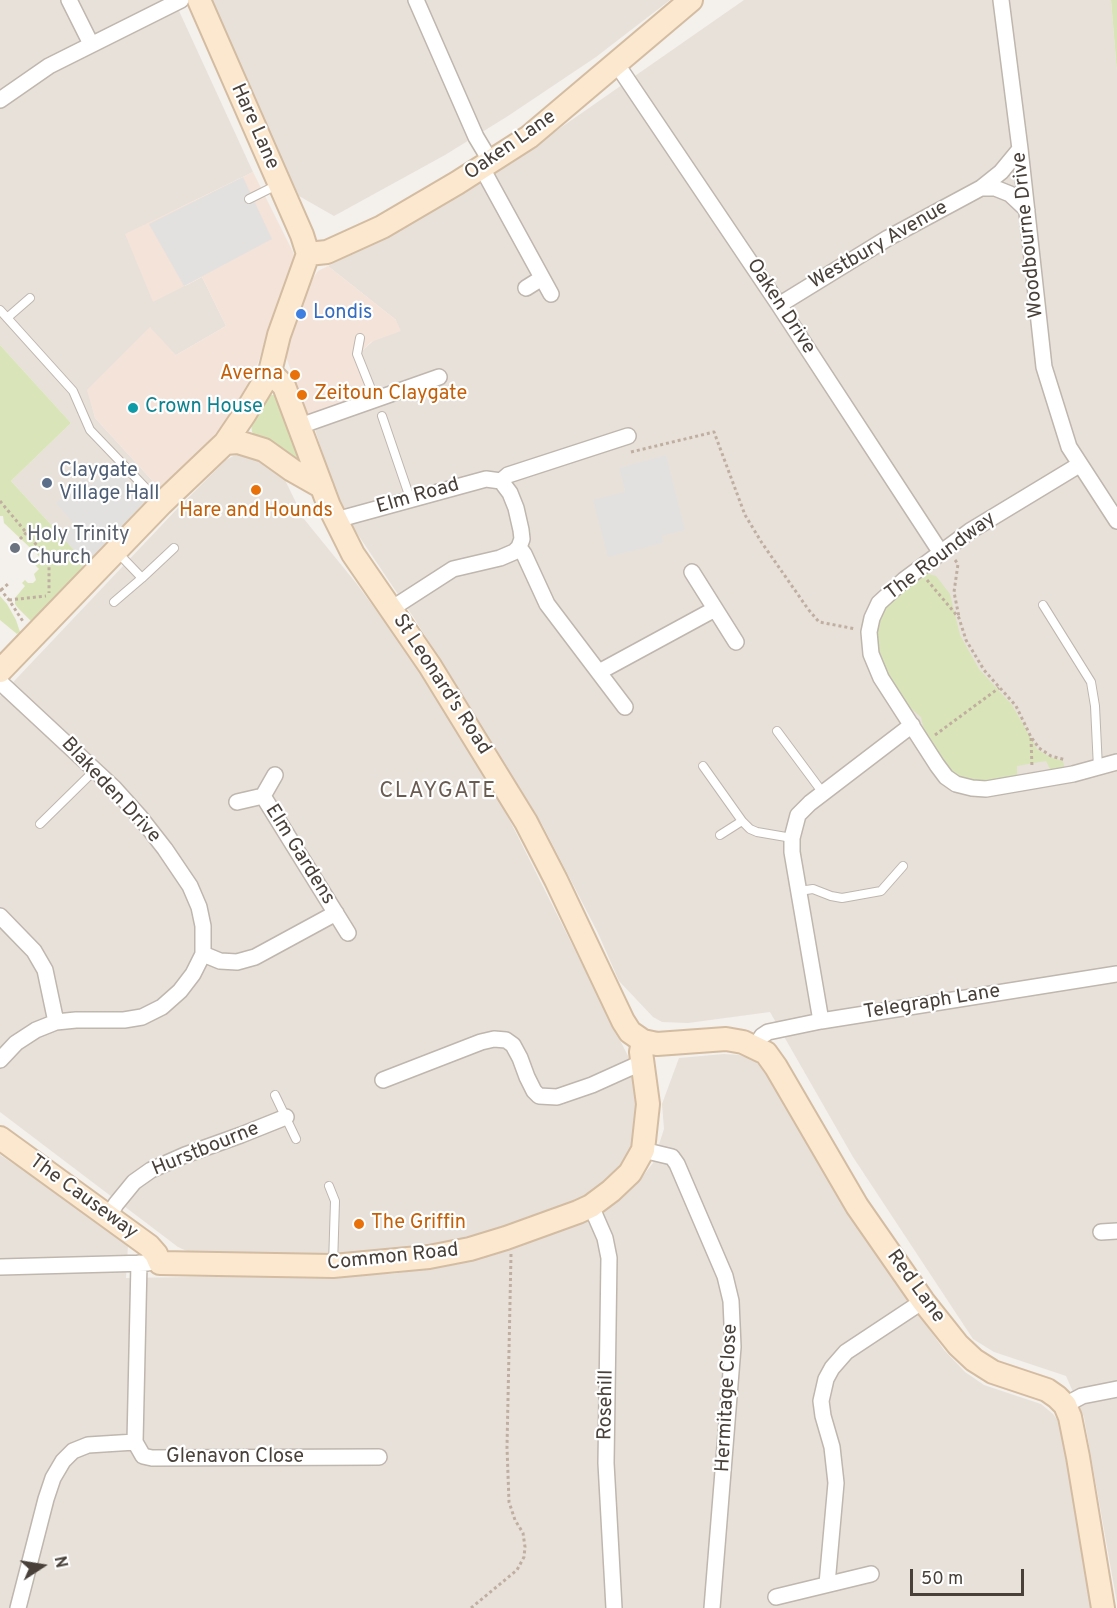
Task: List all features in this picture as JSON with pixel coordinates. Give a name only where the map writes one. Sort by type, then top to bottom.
[{"type":"street","points":[[69,0],[91,44]]},
{"type":"street","points":[[0,100],[49,66],[181,0]]},
{"type":"street","name":"Hare Lane","points":[[199,0],[302,235],[308,254]]},
{"type":"street","points":[[416,0],[486,165],[551,294]]},
{"type":"street","name":"Oaken Lane","points":[[308,254],[327,252],[357,239],[486,165],[529,137],[690,0]]},
{"type":"street","name":"Woodbourne Drive","points":[[1000,0],[1020,149],[1044,367],[1061,428],[1079,465]]},
{"type":"street","name":"Oaken Drive","points":[[616,63],[944,550]]},
{"type":"street","name":"Westbury Avenue","points":[[779,305],[888,238],[981,188],[1001,172],[1020,149]]},
{"type":"street","points":[[981,188],[995,188],[1010,194],[1027,210]]},
{"type":"street","points":[[0,670],[161,504],[225,442],[270,372],[279,335],[308,254]]},
{"type":"street","points":[[526,288],[542,278]]},
{"type":"street","name":"St Leonard's Road","points":[[270,372],[284,386],[322,487],[353,554],[430,666],[526,822],[556,880],[622,1021],[643,1052]]},
{"type":"street","points":[[300,426],[439,377]]},
{"type":"street","name":"Elm Road","points":[[336,520],[486,479],[501,481],[508,475],[519,471],[628,436]]},
{"type":"street","points":[[225,442],[238,442],[264,450],[292,470],[322,487]]},
{"type":"street","points":[[1079,465],[1117,521]]},
{"type":"street","name":"The Roundway","points":[[868,632],[879,603],[919,569],[1023,497],[1079,465]]},
{"type":"street","points":[[391,609],[453,569],[500,558],[514,552],[519,547],[522,539],[516,508],[510,493],[501,481]]},
{"type":"street","points":[[519,547],[547,604],[625,707]]},
{"type":"street","points":[[692,572],[736,642]]},
{"type":"street","points":[[599,672],[715,609]]},
{"type":"street","points":[[868,632],[871,654],[882,678],[937,765],[946,777],[956,783],[986,789],[1074,774],[1117,762]]},
{"type":"street","name":"Blakeden Drive","points":[[0,682],[95,770],[140,817],[190,886],[199,907],[203,926],[202,954],[193,974],[180,991],[162,1007],[142,1017],[124,1020],[56,1022],[36,1030],[16,1043],[0,1060]]},
{"type":"street","points":[[821,1021],[792,852],[792,838],[798,815],[912,725]]},
{"type":"street","name":"Elm Gardens","points":[[237,802],[263,796],[275,775]]},
{"type":"street","name":"Elm Gardens","points":[[263,796],[348,933]]},
{"type":"street","name":"Elm Gardens","points":[[202,954],[220,962],[237,962],[255,957],[336,914]]},
{"type":"street","points":[[3,926],[34,951],[45,970],[56,1022]]},
{"type":"street","name":"Telegraph Lane","points":[[754,1047],[768,1032],[821,1021],[1117,974]]},
{"type":"street","points":[[383,1080],[494,1038],[506,1040],[513,1046],[520,1058],[526,1077],[539,1096],[557,1096],[592,1085],[643,1052]]},
{"type":"street","name":"Red Lane","points":[[643,1052],[657,1044],[726,1039],[743,1042],[766,1053],[852,1198],[923,1301],[958,1345],[974,1360],[993,1372],[1047,1390],[1065,1405]]},
{"type":"street","name":"Common Road","points":[[0,1267],[149,1263],[333,1266],[429,1257],[470,1249],[506,1238],[591,1206],[630,1173],[643,1150],[648,1104],[643,1052]]},
{"type":"street","name":"Hurstbourne","points":[[109,1216],[116,1203],[134,1182],[151,1170],[286,1117]]},
{"type":"street","name":"The Causeway","points":[[0,1138],[149,1246],[156,1254],[149,1263]]},
{"type":"street","name":"Hermitage Close","points":[[643,1150],[672,1157],[677,1164],[725,1276],[731,1301],[733,1347],[712,1608]]},
{"type":"street","name":"Rosehill","points":[[591,1206],[606,1238],[609,1258],[606,1463],[614,1608]]},
{"type":"street","points":[[18,1608],[46,1499],[53,1478],[63,1461],[73,1451],[88,1445],[135,1442],[149,1263]]},
{"type":"street","points":[[826,1584],[836,1483],[832,1447],[821,1401],[826,1379],[832,1368],[846,1353],[923,1301]]},
{"type":"street","points":[[1103,1608],[1078,1457],[1070,1417],[1065,1405],[1082,1396],[1117,1389]]},
{"type":"street","name":"Glenavon Close","points":[[135,1442],[143,1456],[152,1458],[379,1457]]},
{"type":"street","points":[[776,1597],[871,1574]]},
{"type":"lane","points":[[249,199],[279,184]]},
{"type":"lane","points":[[7,318],[30,298]]},
{"type":"lane","points":[[0,310],[73,391],[90,430],[161,504]]},
{"type":"lane","points":[[360,338],[357,354],[375,399]]},
{"type":"lane","points":[[382,416],[410,498]]},
{"type":"lane","points":[[114,602],[174,549]]},
{"type":"lane","points":[[116,551],[142,578]]},
{"type":"lane","points":[[1043,605],[1091,682],[1095,706],[1098,768]]},
{"type":"lane","points":[[777,731],[823,793]]},
{"type":"lane","points":[[703,766],[750,829],[792,838]]},
{"type":"lane","points":[[40,825],[95,770]]},
{"type":"lane","points":[[720,835],[742,821]]},
{"type":"lane","points":[[799,891],[813,889],[842,898],[880,891],[903,867]]},
{"type":"lane","points":[[275,1095],[296,1138]]},
{"type":"lane","points":[[329,1186],[334,1201],[333,1266]]},
{"type":"path","points":[[630,452],[714,432],[745,515],[808,609],[819,622],[868,632]]},
{"type":"path","points":[[0,501],[49,560],[48,595],[9,600]]},
{"type":"path","points":[[20,539],[27,532]]},
{"type":"path","points":[[944,550],[958,564],[954,592],[966,640],[984,670],[1016,706],[1039,748],[1051,756],[1069,760],[1074,774]]},
{"type":"path","points":[[919,569],[959,618]]},
{"type":"path","points":[[8,584],[0,590],[34,636]]},
{"type":"path","points":[[924,744],[999,688]]},
{"type":"path","points":[[1031,737],[1032,780]]},
{"type":"path","points":[[471,1608],[517,1570],[524,1557],[525,1547],[523,1533],[515,1520],[509,1502],[507,1447],[512,1258],[506,1238]]},
{"type":"shaded area","points":[[0,0],[174,0],[253,172],[177,209],[185,286],[202,277],[226,326],[176,355],[88,390],[95,418],[159,488],[88,565],[11,481],[71,423],[0,345]]},
{"type":"shaded area","points":[[211,0],[670,0],[596,57],[508,116],[445,155],[334,216],[299,196]]},
{"type":"shaded area","points":[[744,0],[1111,0],[1117,72],[1117,1603],[1084,1417],[1066,1376],[994,1352],[973,1339],[853,1157],[770,1012],[688,1023],[662,1022],[653,1017],[619,981],[598,933],[542,824],[414,618],[340,508],[312,420],[361,352],[396,320],[328,266],[398,231],[497,172]]},
{"type":"shaded area","points":[[253,172],[294,254],[291,269],[255,371],[226,421],[204,447],[159,488],[95,418],[87,390],[150,327],[176,355],[226,326],[202,277],[153,302],[125,234]]},
{"type":"shaded area","points":[[243,177],[272,239],[184,286],[149,224]]},
{"type":"shaded area","points":[[328,266],[396,320],[401,331],[371,342],[361,352],[378,397],[309,420],[285,354],[305,290],[318,271]]},
{"type":"shaded area","points":[[247,452],[274,469],[285,480],[304,519],[356,583],[401,644],[438,700],[507,815],[629,1058],[639,1093],[635,1139],[617,1173],[579,1203],[465,1239],[397,1253],[332,1256],[191,1253],[178,1247],[0,1112],[0,696],[226,460]]},
{"type":"shaded area","points":[[666,455],[685,530],[662,536],[663,543],[608,557],[593,500],[625,492],[619,468]]},
{"type":"shaded area","points":[[112,466],[147,498],[88,565],[60,535],[74,524],[56,503],[84,478],[91,485]]},
{"type":"shaded area","points":[[739,1055],[754,1060],[765,1070],[845,1210],[944,1350],[965,1372],[984,1385],[1041,1404],[1062,1426],[1091,1608],[0,1608],[0,1155],[120,1233],[128,1245],[126,1278],[392,1274],[432,1268],[494,1252],[580,1224],[612,1206],[636,1185],[653,1163],[664,1129],[662,1104],[679,1058]]},
{"type":"green space","points":[[1111,0],[1117,0],[1117,72]]},
{"type":"green space","points":[[0,345],[71,423],[11,481],[88,565],[33,623],[15,604],[15,598],[25,586],[22,583],[25,580],[33,583],[36,580],[34,574],[39,569],[35,565],[41,558],[4,523],[3,516],[0,516]]},
{"type":"green space","points":[[271,395],[276,395],[304,459],[298,463],[252,432],[251,424]]},
{"type":"green space","points":[[925,573],[936,576],[950,594],[960,635],[979,669],[1012,705],[1037,749],[1050,757],[1063,761],[1064,766],[1060,771],[1051,771],[1046,761],[1017,766],[1017,776],[982,783],[955,776],[941,762],[925,735],[921,717],[908,706],[880,664],[874,635],[877,620],[895,596]]},
{"type":"green space","points":[[0,596],[16,620],[20,632],[17,634],[0,620]]},
{"type":"place","name":"Londis","points":[[301,314]]},
{"type":"place","name":"Averna","points":[[295,375]]},
{"type":"place","name":"Zeitoun Claygate","points":[[302,395]]},
{"type":"place","name":"Crown House","points":[[133,408]]},
{"type":"place","name":"Claygate Village Hall","points":[[47,483]]},
{"type":"place","name":"Hare and Hounds","points":[[256,490]]},
{"type":"place","name":"Holy Trinity Church","points":[[15,548]]},
{"type":"place","name":"The Griffin","points":[[359,1224]]},
{"type":"district","name":"CLAYGATE","points":[[438,793]]}]
